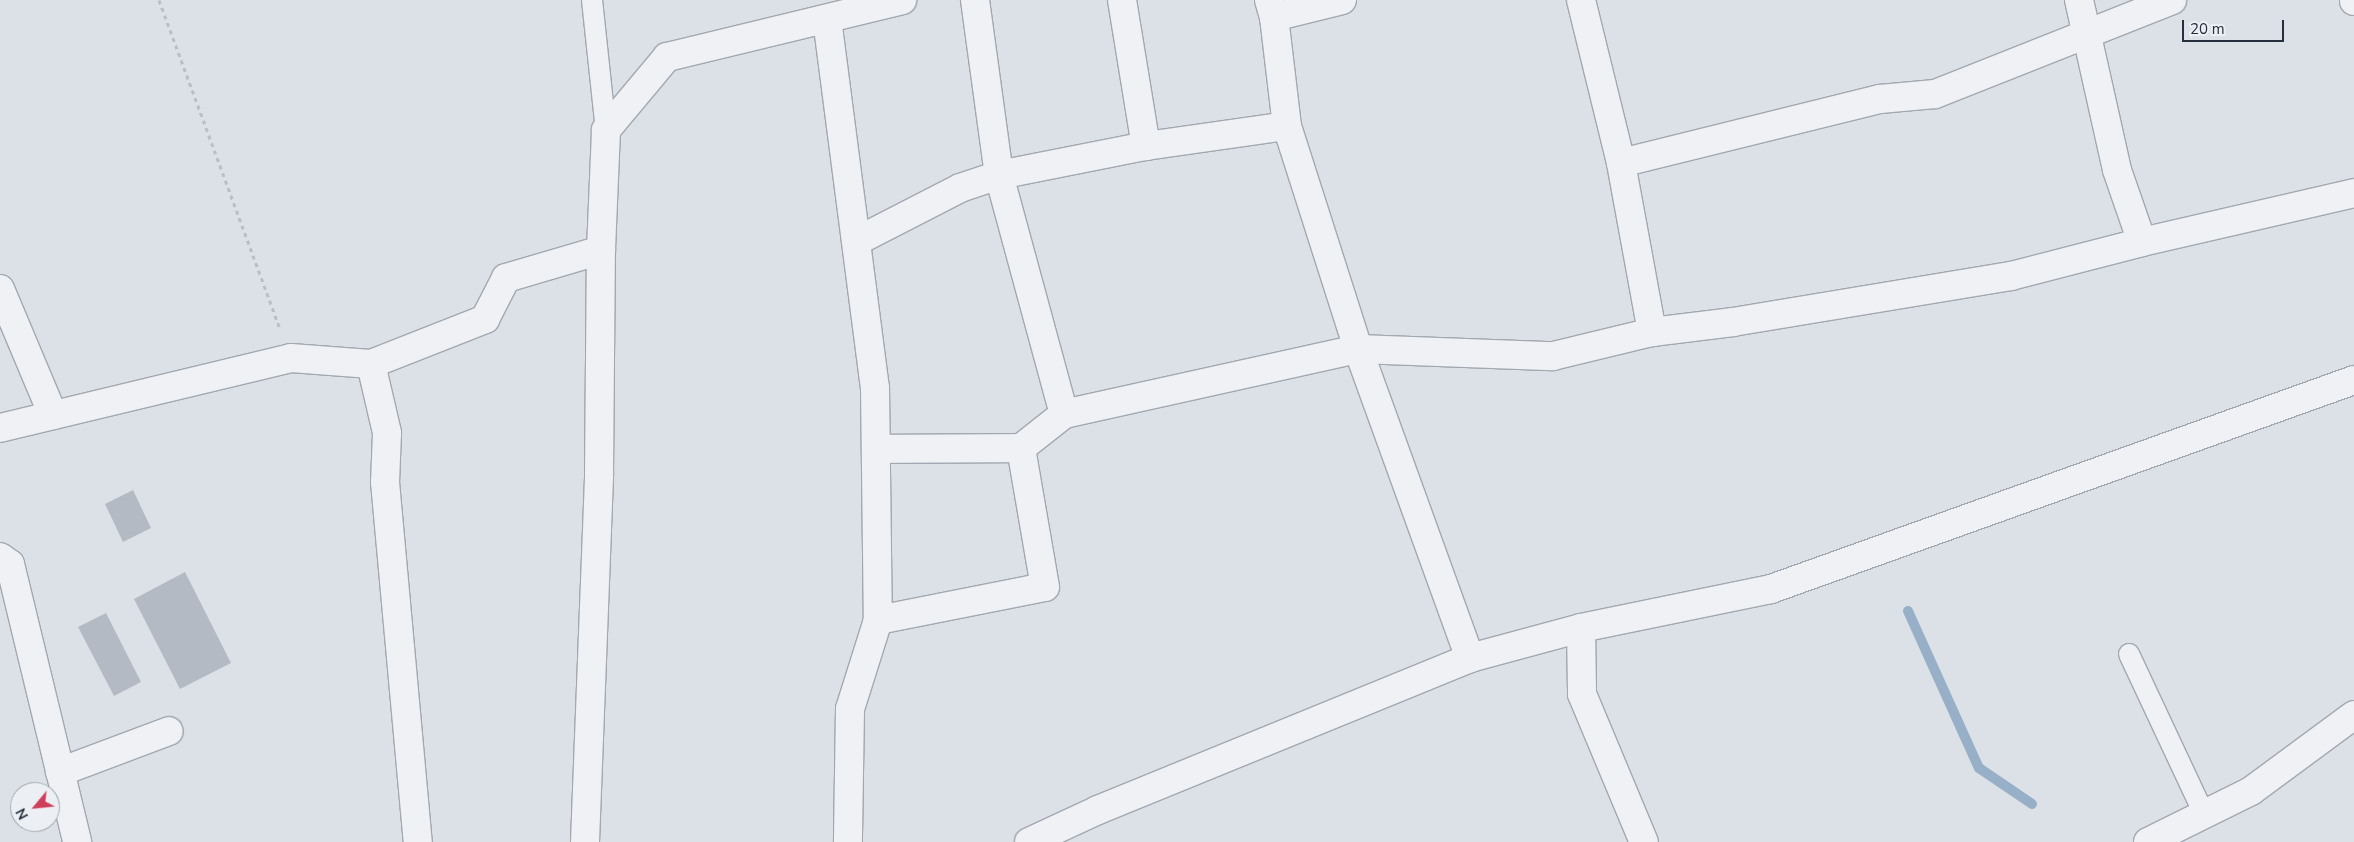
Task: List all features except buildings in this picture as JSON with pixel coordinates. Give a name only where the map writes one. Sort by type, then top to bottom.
[{"type":"street","points":[[585,842],[599,474],[601,250],[606,130],[667,56],[902,0]]},
{"type":"street","points":[[975,0],[999,175],[1064,414]]},
{"type":"street","points":[[1122,0],[1146,146]]},
{"type":"street","points":[[1342,0],[1272,9],[1287,126],[1358,349],[1470,658]]},
{"type":"street","points":[[1581,0],[1621,163],[1652,332]]},
{"type":"street","points":[[2079,0],[2117,170],[2142,242]]},
{"type":"street","points":[[1621,163],[1880,100],[1935,94],[2172,0]]},
{"type":"street","points":[[827,19],[875,387],[878,620],[850,709],[848,842]]},
{"type":"street","points":[[857,241],[960,188],[999,175],[1146,146],[1287,126]]},
{"type":"street","points":[[876,449],[1022,448],[1064,414],[1358,349],[1553,356],[1652,332],[1733,322],[2011,276],[2142,242],[2354,193]]},
{"type":"street","points":[[0,428],[290,358],[372,364],[485,319],[506,278],[601,250]]},
{"type":"street","points":[[0,290],[53,415]]},
{"type":"street","points":[[372,364],[387,433],[384,482],[418,842]]},
{"type":"street","points":[[1028,842],[1098,810],[1470,658],[1581,628],[1771,588],[2354,380]]},
{"type":"street","points":[[878,620],[1045,588],[1022,448]]},
{"type":"street","points":[[0,557],[10,564],[77,842]]},
{"type":"street","points":[[1581,628],[1582,694],[1644,842]]},
{"type":"street","points":[[2148,842],[2251,791],[2354,715]]},
{"type":"street","points":[[60,772],[169,731]]},
{"type":"lane","points":[[592,0],[606,130]]},
{"type":"lane","points":[[2129,654],[2204,814]]},
{"type":"path","points":[[159,0],[290,358]]},
{"type":"waterway","points":[[1908,611],[1979,768],[2032,804]]}]
